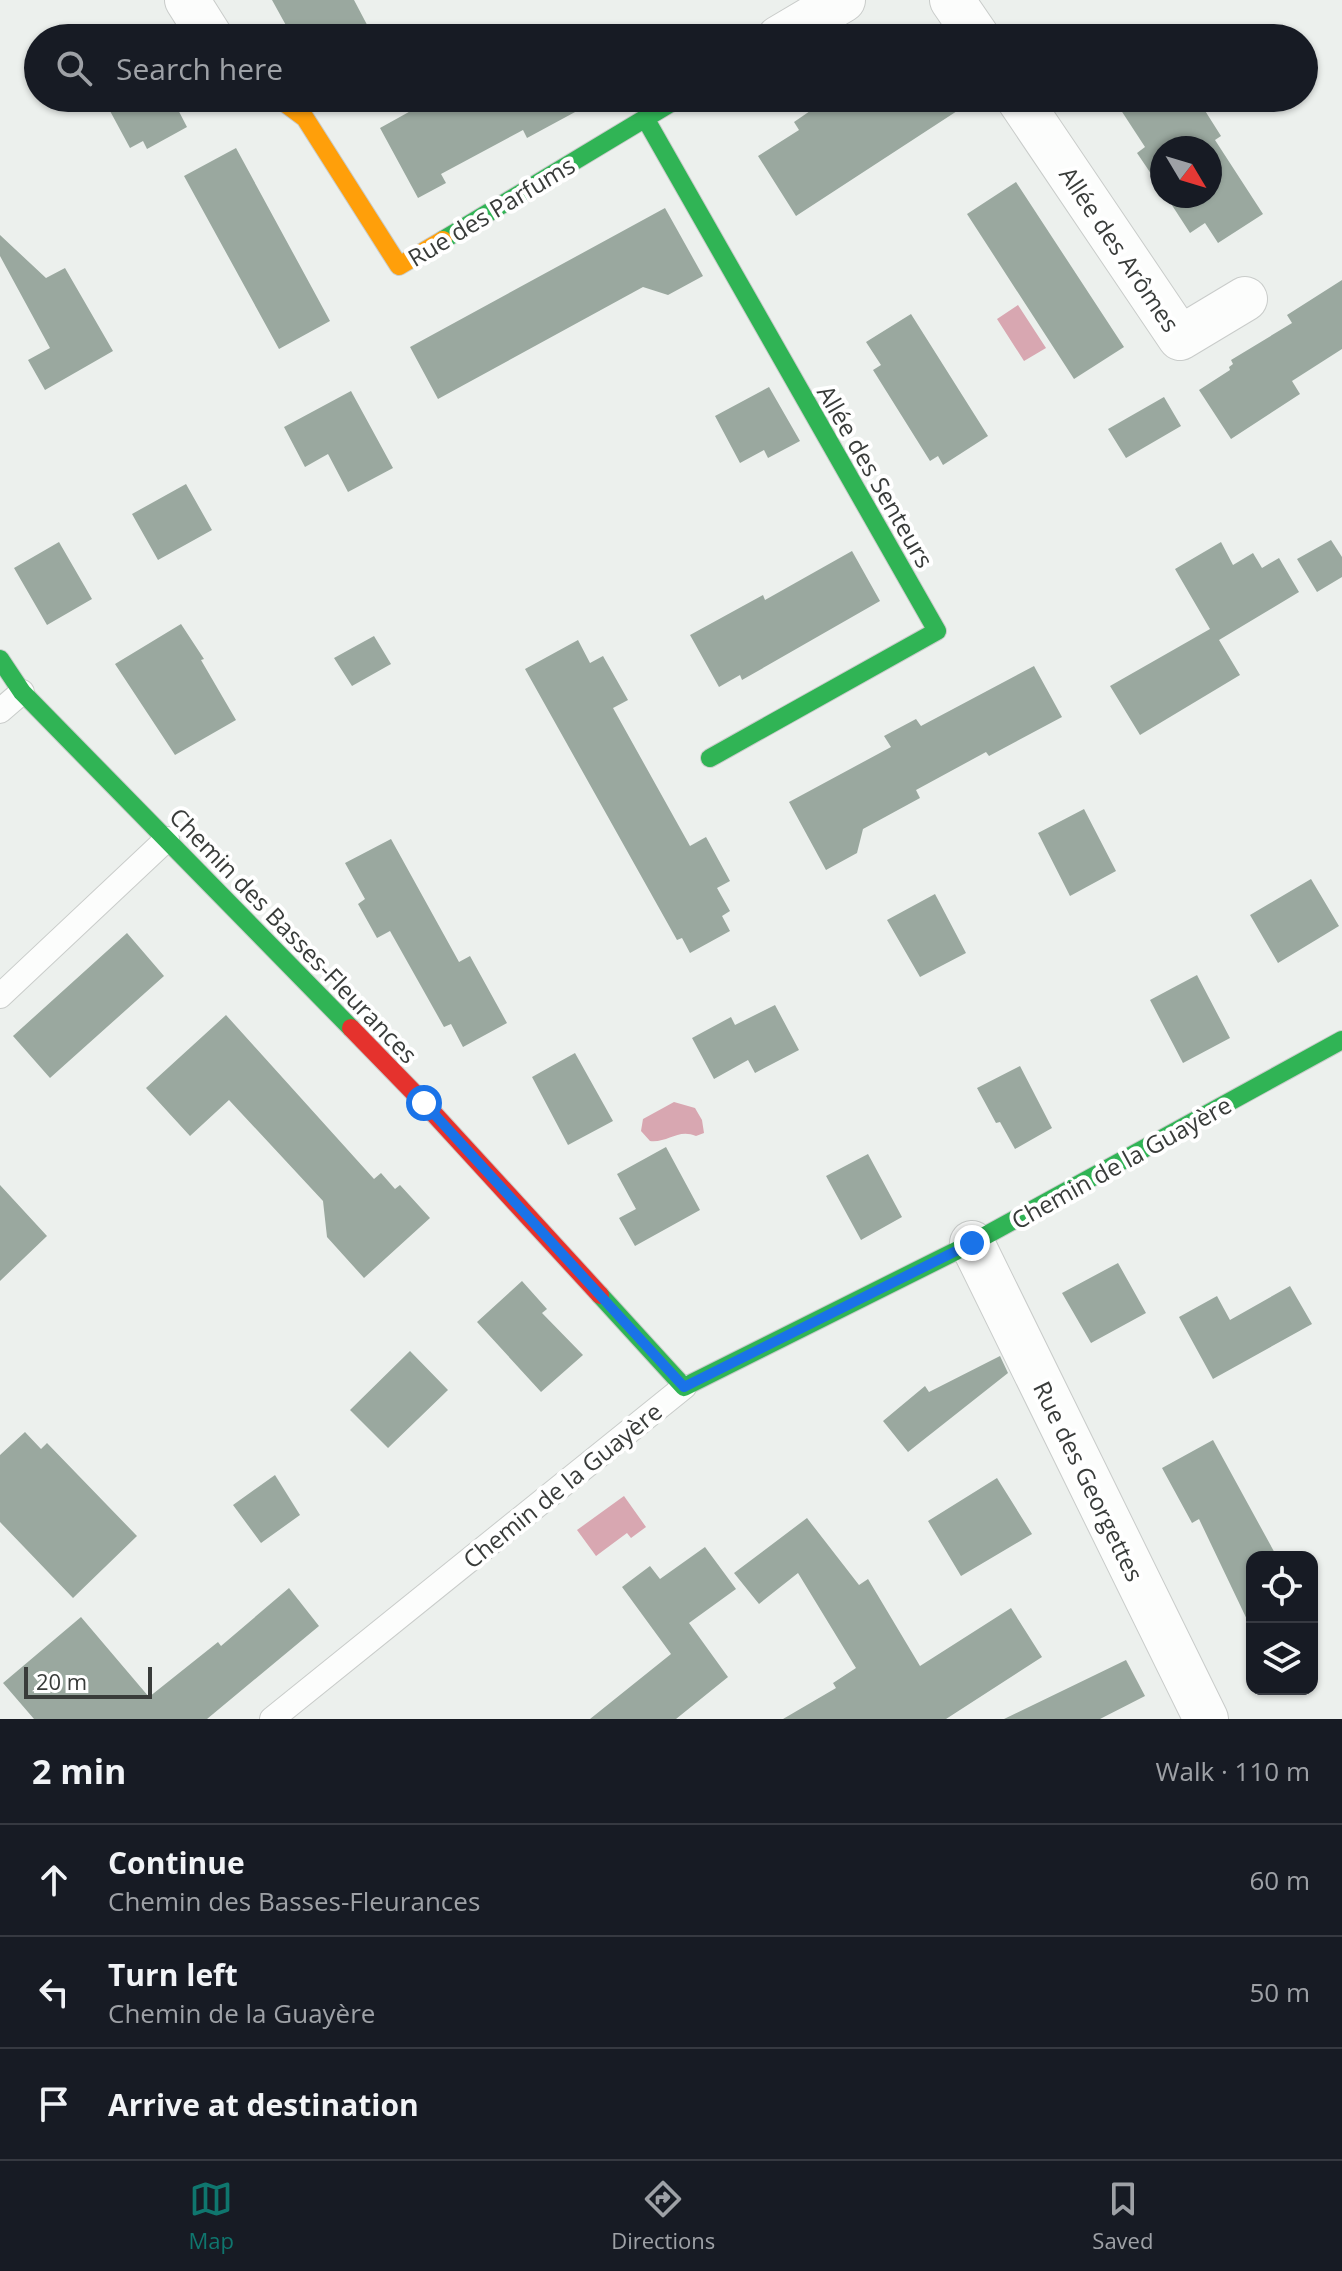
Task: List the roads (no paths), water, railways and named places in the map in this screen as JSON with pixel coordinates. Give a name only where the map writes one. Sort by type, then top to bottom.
[{"type":"street","points":[[187,0],[202,24]]},
{"type":"street","points":[[803,24],[843,0]]},
{"type":"street","points":[[952,0],[968,24]]},
{"type":"street","name":"Rue des Parfums","points":[[297,112],[305,118],[399,266],[655,112]]},
{"type":"street","name":"Allée des Arômes","points":[[1027,112],[1180,338],[1245,299]]},
{"type":"street","name":"Allée des Senteurs","points":[[645,118],[937,631],[710,758]]},
{"type":"street","name":"Chemin des Basses-Fleurances","points":[[0,659],[22,692],[424,1103],[684,1387]]},
{"type":"street","name":"Chemin de la Guayère","points":[[684,1387],[972,1243],[1342,1040]]},
{"type":"street","name":"Rue des Georgettes","points":[[972,1243],[1206,1719]]},
{"type":"lane","points":[[0,711],[22,692]]},
{"type":"lane","points":[[0,996],[167,839]]},
{"type":"lane","name":"Chemin de la Guayère","points":[[272,1719],[684,1387]]}]
